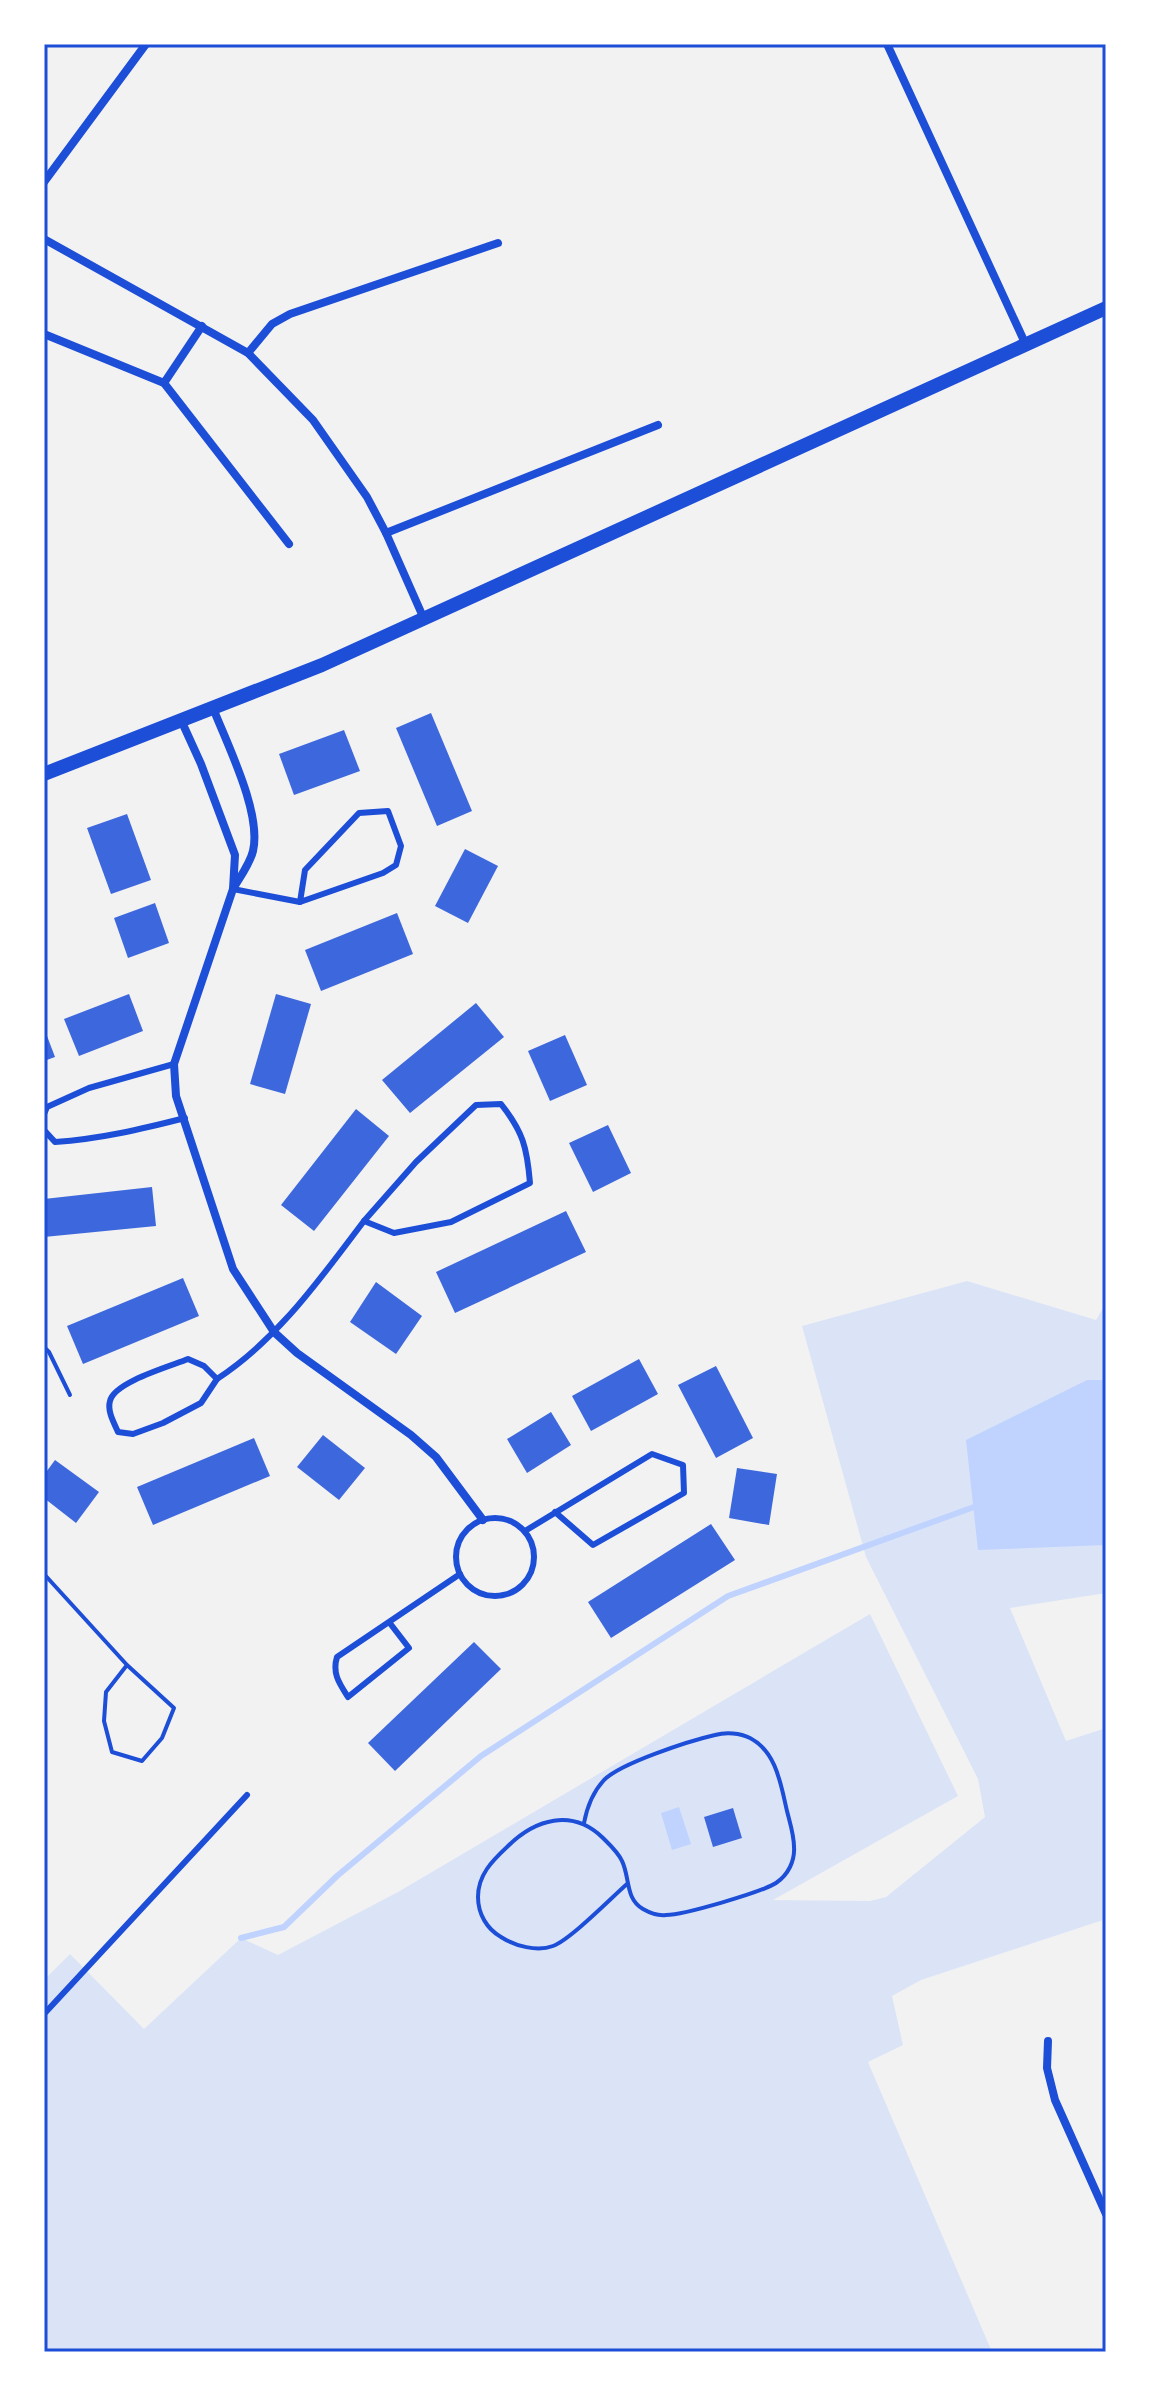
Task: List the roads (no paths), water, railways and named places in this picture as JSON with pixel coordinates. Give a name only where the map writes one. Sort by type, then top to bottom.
[{"type":"street","points":[[44,182],[146,44]]},
{"type":"street","points":[[887,44],[1026,345]]},
{"type":"street","points":[[44,239],[248,353],[313,420],[367,497],[424,620]]},
{"type":"street","points":[[248,353],[272,324],[290,314],[498,243]]},
{"type":"street","points":[[44,774],[322,665],[1106,308]]},
{"type":"street","points":[[164,383],[202,326]]},
{"type":"street","points":[[44,334],[164,383],[289,544]]},
{"type":"street","points":[[386,533],[658,425]]},
{"type":"street","points":[[213,708],[246,792],[255,830],[253,852],[233,889],[174,1064],[176,1096],[233,1269],[274,1332],[297,1353],[411,1435],[436,1457],[483,1520]]},
{"type":"street","points":[[181,720],[235,855],[233,889]]},
{"type":"street","points":[[1048,2041],[1047,2068],[1055,2100],[1106,2214]]},
{"type":"lane","points":[[233,889],[300,902],[383,873],[396,865],[401,846],[388,811],[359,813],[305,870],[300,902]]},
{"type":"lane","points":[[44,1114],[47,1107],[89,1088],[174,1064]]},
{"type":"lane","points":[[217,1379],[204,1366],[188,1359],[139,1378],[115,1392],[109,1402],[118,1432],[133,1434],[163,1423],[201,1403],[217,1379],[237,1366],[296,1311],[364,1221],[416,1162],[476,1105],[501,1104],[519,1127],[528,1157],[530,1183],[451,1222],[394,1233],[364,1221]]},
{"type":"lane","points":[[44,1130],[55,1142],[83,1140],[185,1118]]},
{"type":"lane","points":[[525,1531],[555,1512],[652,1454],[683,1465],[684,1493],[593,1545],[555,1512]]},
{"type":"lane","points":[[494,1517],[506,1519],[525,1531],[535,1556],[527,1581],[505,1596],[491,1597],[467,1586],[456,1562],[462,1536],[471,1526],[494,1517]]},
{"type":"lane","points":[[389,1622],[409,1648],[348,1697],[333,1668],[337,1657],[460,1574]]},
{"type":"lane","points":[[44,2014],[247,1795]]},
{"type":"water","points":[[1087,1380],[1106,1380],[1106,1545],[978,1550],[966,1440]]},
{"type":"water","points":[[679,1807],[691,1844],[672,1850],[661,1813]]},
{"type":"waterway","points":[[241,1938],[284,1927],[337,1876],[481,1756],[728,1596],[974,1507]]}]
